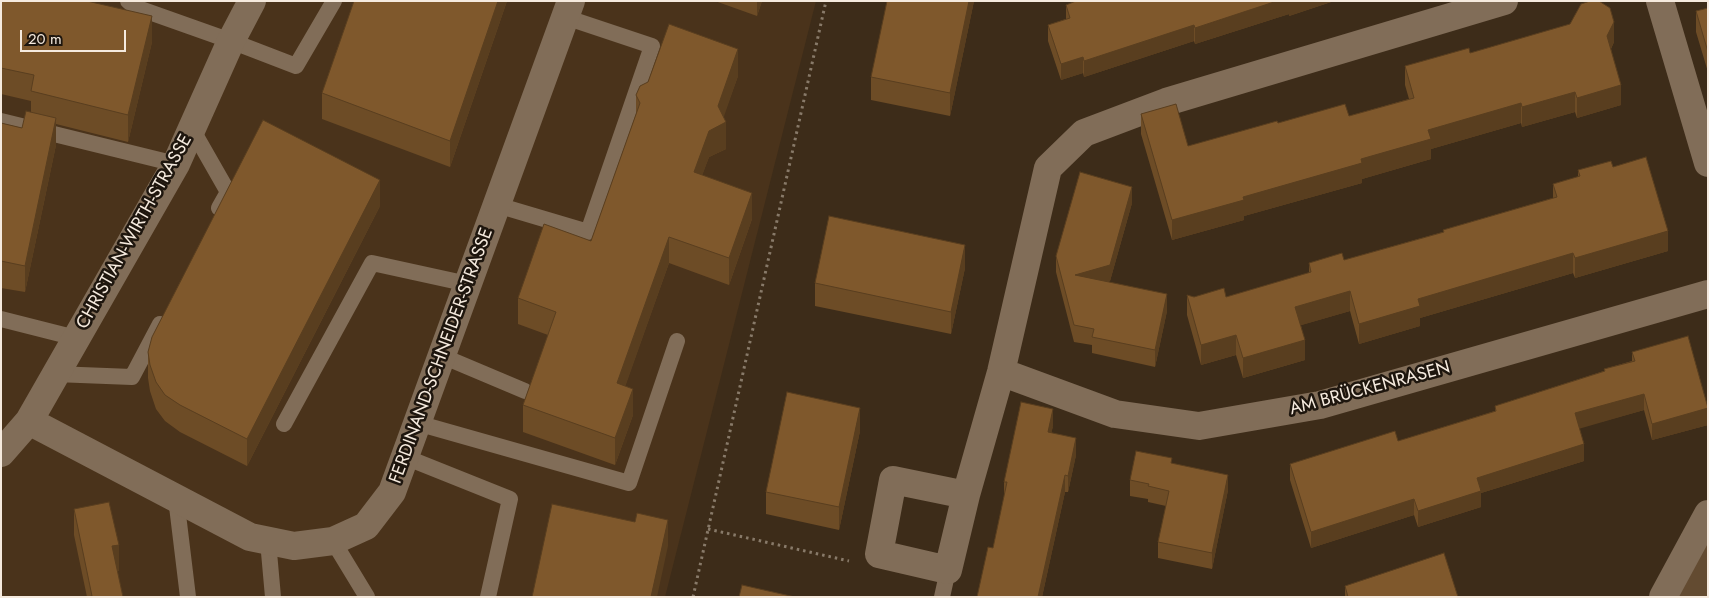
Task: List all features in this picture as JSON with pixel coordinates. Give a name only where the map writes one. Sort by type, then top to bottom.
[{"type":"street","name":"CHRISTIAN-WIRTH-STRASSE","points":[[1,453],[28,421],[176,164],[231,41],[252,1]]},
{"type":"street","points":[[966,495],[893,480],[879,554],[948,570],[966,495],[1001,372],[1048,168],[1084,133],[1166,102],[1504,1]]},
{"type":"street","points":[[1660,1],[1708,163]]},
{"type":"street","name":"FERDINAND-SCHNEIDER-STRASSE","points":[[28,421],[250,537],[294,546],[333,541],[366,526],[392,492],[568,9]]},
{"type":"street","name":"AM BRÜCKENRASEN","points":[[1001,372],[1115,414],[1199,426],[1320,405],[1708,294]]},
{"type":"street","points":[[1663,597],[1708,514]]},
{"type":"lane","points":[[128,1],[135,8],[296,66],[334,1]]},
{"type":"lane","points":[[497,205],[588,232],[652,46],[568,9]]},
{"type":"lane","points":[[1,121],[176,164]]},
{"type":"lane","points":[[192,129],[228,192],[214,218]]},
{"type":"lane","points":[[284,424],[372,262],[468,284]]},
{"type":"lane","points":[[55,374],[132,377],[169,306]]},
{"type":"lane","points":[[1,319],[76,338]]},
{"type":"lane","points":[[417,423],[629,484],[677,341]]},
{"type":"lane","points":[[442,356],[525,391]]},
{"type":"lane","points":[[405,457],[510,499],[488,597]]},
{"type":"lane","points":[[176,498],[188,597]]},
{"type":"lane","points":[[268,541],[273,597]]},
{"type":"lane","points":[[333,541],[367,597]]},
{"type":"lane","points":[[942,597],[948,570]]},
{"type":"path","points":[[693,597],[826,1]]},
{"type":"path","points":[[708,529],[868,565],[879,554]]},
{"type":"shaded area","points":[[1,1],[816,1],[665,597],[1,597]]},
{"type":"shaded area","points":[[1708,533],[1708,597],[1677,597]]},
{"type":"building","points":[[1,1],[87,1],[152,16],[128,115],[31,91],[34,75],[1,68]]},
{"type":"building","points":[[354,1],[498,1],[450,141],[322,93]]},
{"type":"building","points":[[887,1],[969,1],[950,93],[871,77]]},
{"type":"building","points":[[1076,1],[1277,1],[1195,28],[1194,25],[1084,61],[1083,57],[1061,64],[1048,25],[1070,18],[1066,5]]},
{"type":"building","points":[[1599,1],[1610,8],[1614,22],[1607,36],[1621,85],[1577,98],[1575,92],[1522,107],[1521,103],[1428,130],[1431,139],[1361,159],[1362,163],[1243,197],[1244,200],[1172,220],[1141,114],[1176,104],[1188,146],[1345,104],[1349,116],[1414,98],[1405,66],[1469,48],[1470,53],[1570,24],[1581,4]]},
{"type":"building","points":[[1708,8],[1708,52],[1696,11]]},
{"type":"building","points":[[669,24],[738,49],[718,106],[726,122],[709,131],[694,172],[752,193],[729,258],[669,237],[617,383],[633,389],[615,438],[523,405],[556,312],[518,298],[544,224],[591,241],[640,103],[636,95],[640,86],[648,82]]},
{"type":"building","points":[[26,111],[56,118],[25,266],[1,261],[1,123],[22,128]]},
{"type":"building","points":[[263,120],[380,180],[247,439],[180,405],[165,395],[156,382],[148,352],[152,337]]},
{"type":"building","points":[[1646,157],[1668,231],[1575,258],[1573,253],[1418,299],[1420,306],[1359,324],[1350,291],[1295,307],[1305,340],[1243,358],[1236,335],[1201,345],[1187,295],[1194,297],[1224,288],[1226,297],[1311,272],[1309,263],[1342,253],[1344,260],[1444,232],[1443,230],[1557,197],[1553,184],[1580,176],[1578,170],[1611,161],[1613,167]]},
{"type":"building","points":[[1080,172],[1132,187],[1110,265],[1075,275],[1167,294],[1155,350],[1092,337],[1094,329],[1074,325],[1056,256]]},
{"type":"building","points":[[829,216],[965,245],[951,312],[815,283]]},
{"type":"building","points":[[1688,336],[1708,408],[1652,424],[1644,394],[1575,413],[1584,444],[1477,478],[1481,491],[1418,511],[1414,499],[1311,532],[1290,464],[1395,431],[1398,441],[1496,411],[1495,406],[1605,371],[1604,369],[1635,361],[1632,352]]},
{"type":"building","points":[[787,392],[860,408],[839,507],[766,492]]},
{"type":"building","points":[[1021,402],[1053,409],[1048,432],[1076,438],[1068,476],[1065,475],[1038,597],[977,597],[988,547],[993,548],[1007,482],[1004,482]]},
{"type":"building","points":[[1136,451],[1172,458],[1171,463],[1228,475],[1212,553],[1158,542],[1169,491],[1130,480]]},
{"type":"building","points":[[109,502],[119,545],[112,546],[123,597],[86,597],[92,596],[74,509]]},
{"type":"building","points":[[552,504],[635,522],[637,513],[668,520],[651,597],[532,597]]},
{"type":"building","points":[[1444,553],[1458,597],[1348,597],[1345,586]]},
{"type":"building","points":[[742,585],[795,597],[739,597]]}]
